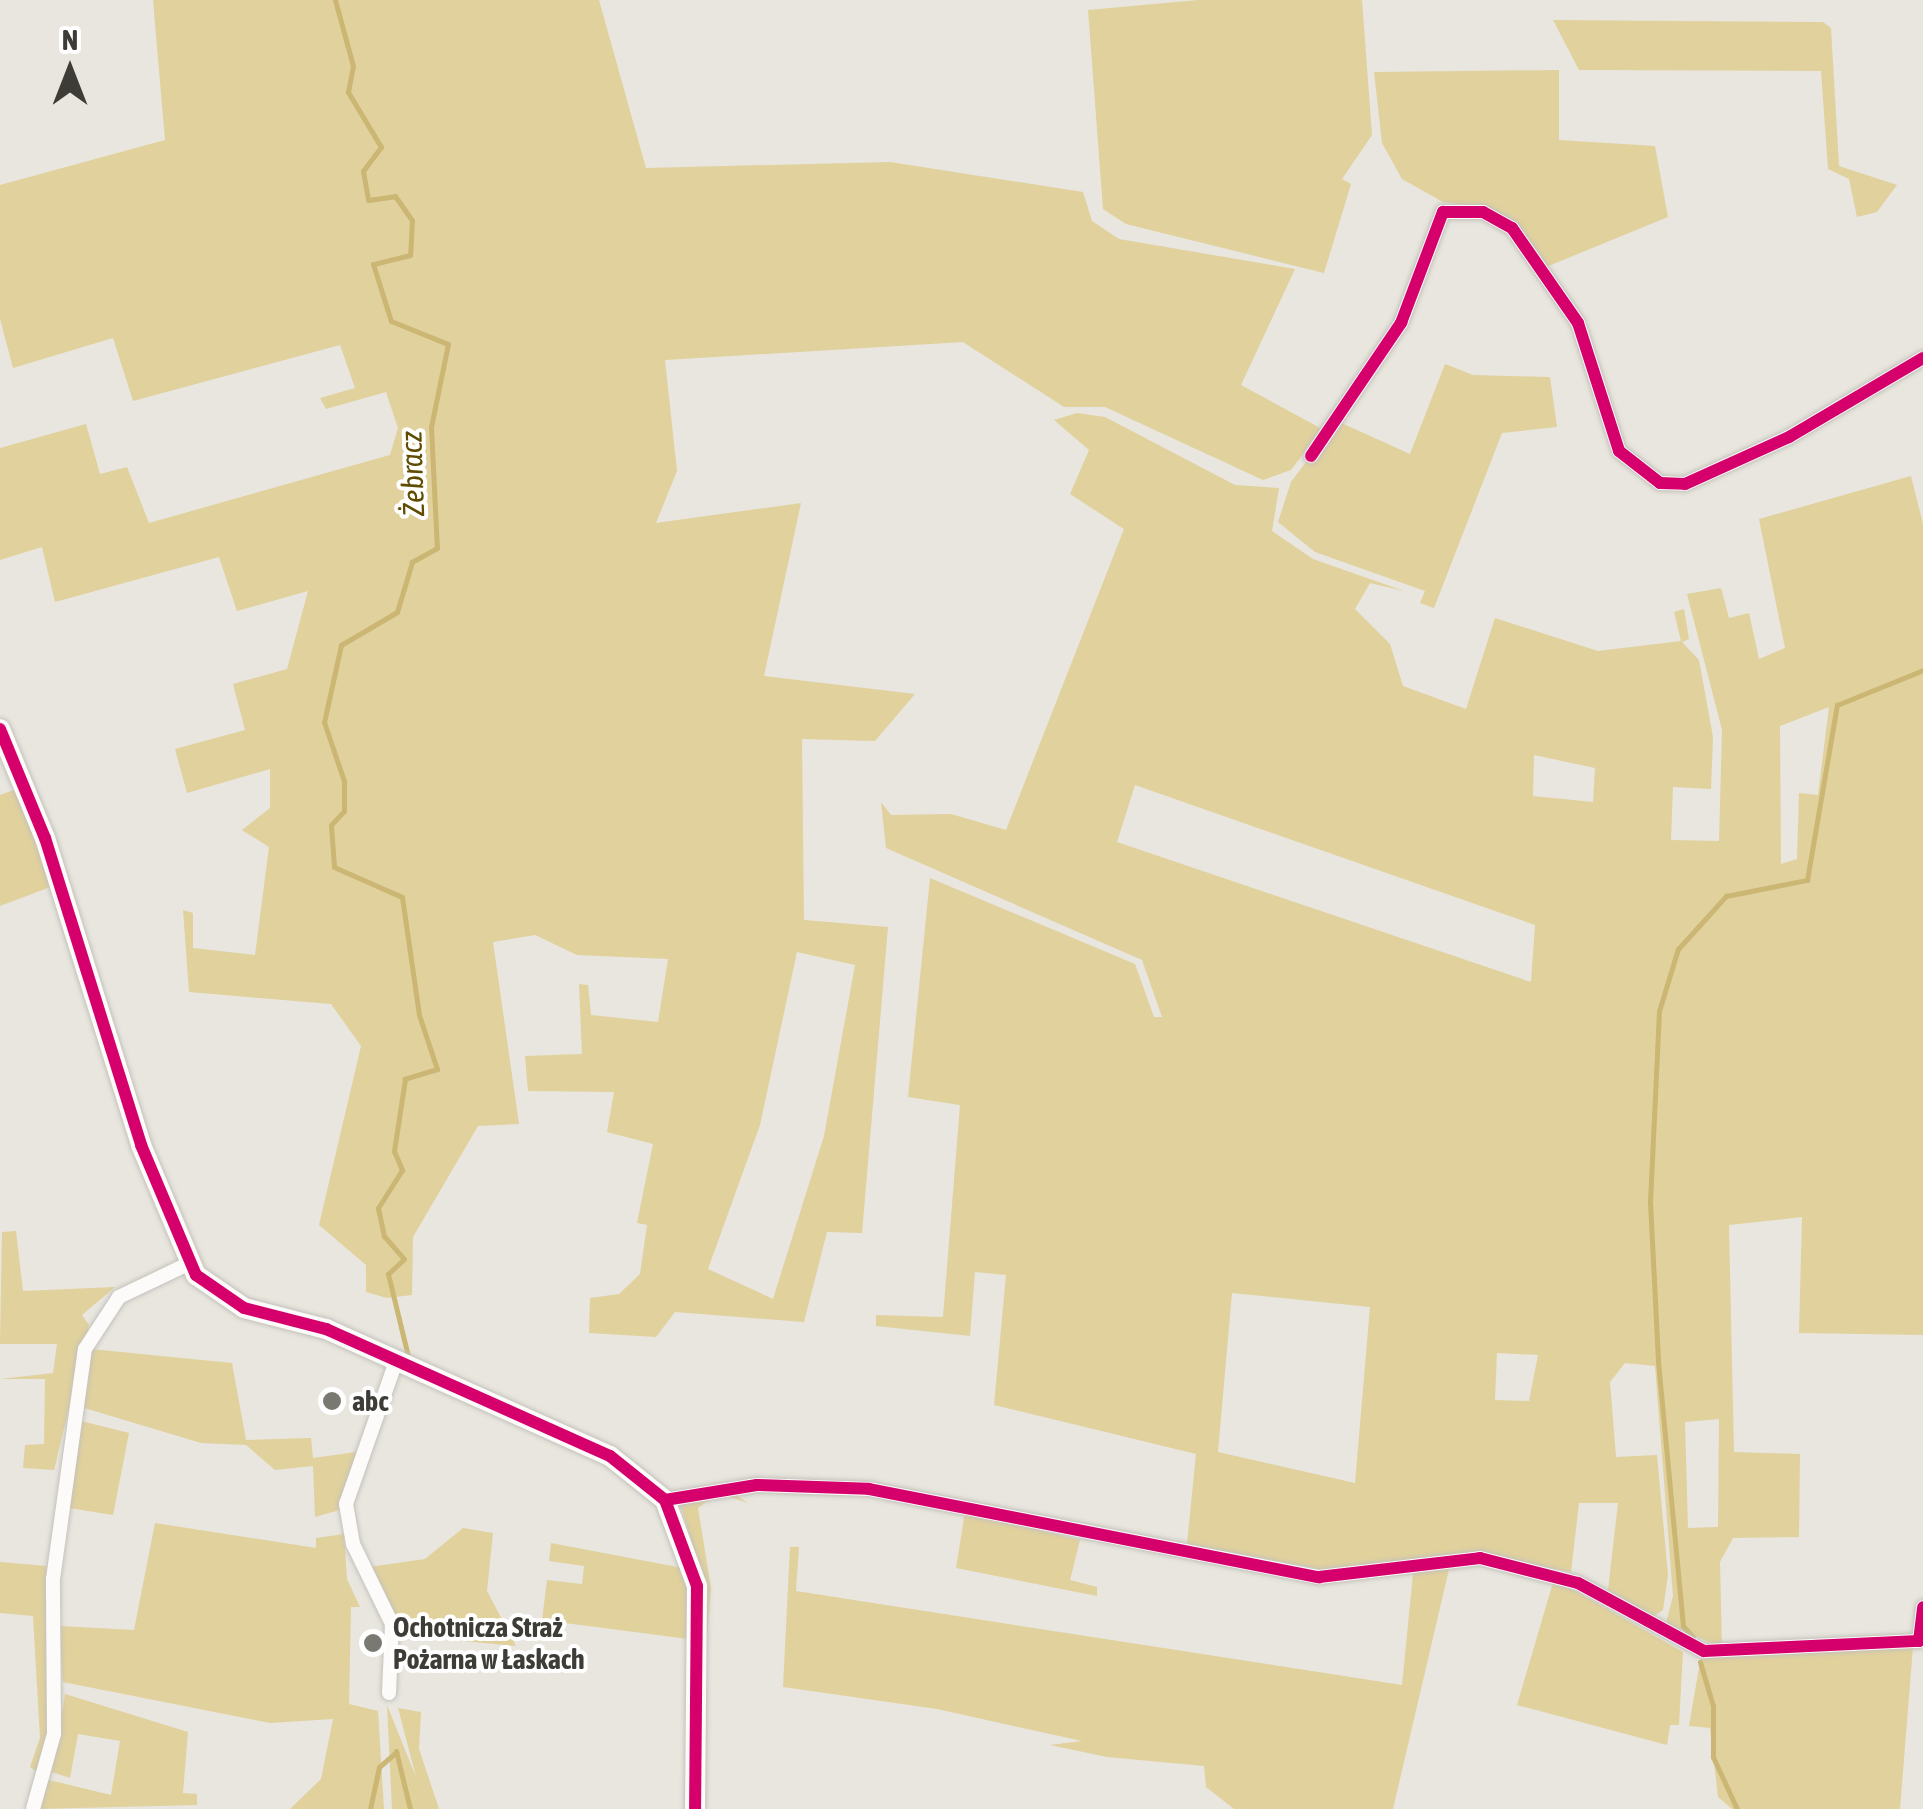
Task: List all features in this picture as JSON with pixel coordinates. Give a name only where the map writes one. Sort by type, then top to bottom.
[{"type":"street","points":[[1311,456],[1400,323],[1443,212],[1482,212],[1512,228],[1578,323],[1618,452],[1660,483],[1685,484],[1789,437],[1923,358]]},
{"type":"street","points":[[0,728],[188,1264],[228,1301],[326,1328],[395,1364],[610,1456],[665,1500],[697,1586],[695,1809]]},
{"type":"street","points":[[33,1809],[54,1734],[54,1560],[85,1349],[119,1298],[188,1264]]},
{"type":"street","points":[[389,1694],[392,1624],[353,1544],[346,1504],[395,1364]]},
{"type":"street","points":[[665,1500],[757,1485],[869,1489],[1320,1577],[1480,1558],[1578,1583],[1704,1650],[1919,1641],[1923,1607]]},
{"type":"shaded area","points":[[153,0],[599,0],[646,168],[890,162],[1083,192],[1092,221],[1119,239],[1295,269],[1241,385],[1322,429],[1291,470],[1263,480],[1105,407],[1064,407],[963,342],[665,360],[677,471],[656,523],[801,503],[764,676],[915,694],[875,741],[802,739],[804,920],[888,927],[862,1233],[827,1232],[804,1322],[675,1312],[656,1337],[589,1333],[590,1298],[619,1294],[640,1274],[647,1225],[637,1223],[653,1144],[607,1132],[614,1092],[528,1091],[525,1056],[582,1054],[579,984],[588,985],[591,1015],[658,1022],[668,959],[577,955],[535,935],[493,942],[519,1124],[478,1126],[413,1237],[412,1295],[387,1298],[366,1292],[366,1265],[319,1225],[361,1046],[331,1004],[189,992],[183,910],[193,913],[193,948],[255,955],[269,847],[242,830],[270,808],[270,769],[187,793],[175,749],[245,730],[233,684],[287,669],[308,591],[237,611],[219,557],[55,602],[42,547],[0,560],[0,448],[86,424],[100,474],[127,467],[149,523],[390,455],[398,428],[386,392],[326,409],[320,398],[355,388],[340,345],[133,401],[113,338],[13,368],[0,319],[0,185],[165,140]],"holes":[[[797,952],[855,965],[824,1136],[773,1299],[708,1269],[760,1125]]]},
{"type":"shaded area","points":[[1198,0],[1362,0],[1372,135],[1342,179],[1351,184],[1324,273],[1126,224],[1103,209],[1088,10]]},
{"type":"shaded area","points":[[1553,20],[1823,22],[1831,28],[1839,166],[1897,185],[1877,212],[1857,217],[1849,179],[1828,169],[1821,71],[1579,70]]},
{"type":"shaded area","points":[[1559,70],[1559,140],[1655,146],[1668,217],[1546,267],[1487,208],[1443,202],[1402,179],[1382,143],[1374,72]]},
{"type":"shaded area","points":[[1445,364],[1473,375],[1550,377],[1557,427],[1502,433],[1434,608],[1420,603],[1425,591],[1315,552],[1278,522],[1291,482],[1337,421],[1410,454]]},
{"type":"shaded area","points":[[1077,413],[1105,417],[1235,485],[1279,488],[1272,531],[1313,559],[1404,591],[1370,583],[1355,609],[1390,644],[1403,686],[1466,709],[1495,618],[1598,651],[1681,641],[1674,612],[1684,609],[1689,639],[1682,642],[1699,660],[1713,737],[1711,789],[1673,787],[1671,840],[1719,841],[1722,730],[1687,594],[1721,588],[1729,618],[1749,613],[1759,659],[1785,648],[1759,519],[1911,476],[1923,524],[1923,1335],[1799,1333],[1802,1217],[1729,1225],[1734,1452],[1800,1454],[1799,1537],[1733,1538],[1720,1562],[1722,1648],[1666,1623],[1673,1596],[1655,1366],[1625,1363],[1610,1382],[1616,1457],[1657,1455],[1668,1575],[1663,1610],[1654,1616],[1608,1590],[1618,1503],[1579,1503],[1571,1572],[1472,1553],[1330,1571],[1187,1544],[1196,1454],[994,1405],[1006,1275],[975,1272],[970,1336],[876,1326],[876,1315],[943,1317],[960,1105],[908,1097],[930,878],[1135,964],[1154,1017],[1162,1017],[1142,960],[886,848],[881,802],[891,815],[951,814],[1006,830],[1124,529],[1070,494],[1089,450],[1054,420]],"holes":[[[1829,707],[1818,795],[1799,793],[1797,859],[1781,864],[1780,726]],[[1534,755],[1595,768],[1593,802],[1533,796]],[[1135,785],[1535,925],[1531,982],[1117,842]],[[1232,1293],[1370,1307],[1355,1483],[1218,1452]],[[1497,1353],[1538,1355],[1529,1401],[1495,1400]],[[1719,1419],[1718,1527],[1688,1528],[1685,1422]]]},
{"type":"shaded area","points":[[19,788],[53,886],[0,906],[0,795]]},
{"type":"shaded area","points":[[16,1231],[23,1291],[115,1287],[82,1315],[89,1325],[54,1470],[23,1468],[25,1445],[44,1444],[45,1379],[0,1379],[53,1373],[57,1344],[0,1344],[2,1232]]},
{"type":"shaded area","points":[[91,1349],[232,1363],[246,1440],[311,1438],[313,1458],[356,1452],[343,1509],[315,1517],[313,1466],[275,1470],[246,1445],[201,1443],[81,1407]]},
{"type":"shaded area","points":[[77,1420],[129,1433],[113,1515],[69,1508]]},
{"type":"shaded area","points":[[728,1490],[748,1503],[718,1493],[698,1508],[711,1588],[704,1676],[704,1582],[680,1504]]},
{"type":"shaded area","points":[[965,1512],[1080,1540],[1070,1580],[1097,1587],[1097,1596],[956,1568]]},
{"type":"shaded area","points":[[155,1523],[316,1548],[316,1538],[344,1534],[347,1579],[360,1607],[351,1607],[349,1704],[378,1711],[384,1809],[290,1809],[321,1779],[333,1719],[270,1723],[63,1682],[59,1626],[134,1630]]},
{"type":"shaded area","points":[[463,1528],[493,1533],[487,1591],[516,1646],[401,1635],[369,1567],[425,1559]]},
{"type":"shaded area","points":[[551,1543],[688,1569],[688,1639],[542,1620],[547,1580],[582,1584],[584,1566],[549,1561]]},
{"type":"shaded area","points":[[790,1547],[799,1547],[796,1591],[1402,1685],[1413,1574],[1450,1565],[1393,1809],[1234,1809],[1206,1787],[1204,1766],[1107,1757],[1050,1745],[1082,1741],[937,1709],[783,1687]]},
{"type":"shaded area","points":[[0,1562],[47,1566],[48,1743],[39,1773],[30,1767],[40,1738],[33,1616],[0,1613]]},
{"type":"shaded area","points":[[1554,1579],[1683,1652],[1679,1725],[1670,1725],[1667,1745],[1517,1705]]},
{"type":"shaded area","points":[[1913,1647],[1900,1809],[1732,1809],[1718,1797],[1710,1728],[1689,1726],[1701,1656]]},
{"type":"shaded area","points":[[65,1694],[188,1732],[183,1793],[197,1794],[197,1805],[38,1809],[49,1780],[111,1795],[120,1741],[78,1734],[70,1778],[52,1772]]},
{"type":"shaded area","points":[[387,1705],[416,1777],[398,1708],[421,1712],[419,1749],[439,1809],[392,1809]]},
{"type":"waterway","name":"Żebracz","points":[[335,0],[353,66],[348,92],[381,147],[363,171],[368,200],[395,196],[412,220],[410,255],[373,264],[391,321],[448,344],[431,427],[437,548],[412,562],[397,612],[341,645],[324,722],[344,781],[344,811],[331,825],[334,867],[402,897],[419,1015],[437,1069],[405,1079],[394,1151],[402,1170],[378,1208],[384,1236],[404,1259],[388,1274],[408,1356]]},
{"type":"waterway","points":[[1693,1637],[1683,1626],[1658,1360],[1650,1202],[1659,1011],[1678,949],[1726,896],[1807,880],[1837,705],[1923,670]]},
{"type":"waterway","points":[[1700,1662],[1713,1706],[1713,1757],[1737,1809]]},
{"type":"waterway","points":[[396,1751],[410,1809]]},
{"type":"waterway","points":[[370,1809],[379,1767],[396,1752]]},
{"type":"cycle path","points":[[1311,456],[1401,323],[1443,212],[1483,212],[1512,228],[1578,323],[1619,451],[1660,483],[1685,484],[1789,437],[1923,358]]},
{"type":"cycle path","points":[[0,729],[45,838],[141,1145],[196,1275],[244,1308],[326,1329],[610,1456],[665,1500],[697,1586],[695,1809]]},
{"type":"cycle path","points":[[665,1500],[757,1485],[869,1489],[1319,1577],[1480,1558],[1578,1583],[1704,1651],[1919,1641],[1923,1607]]},
{"type":"place","name":"abc","points":[[332,1401]]},
{"type":"place","name":"Ochotnicza Straż Pożarna w Łaskach","points":[[373,1643]]}]
